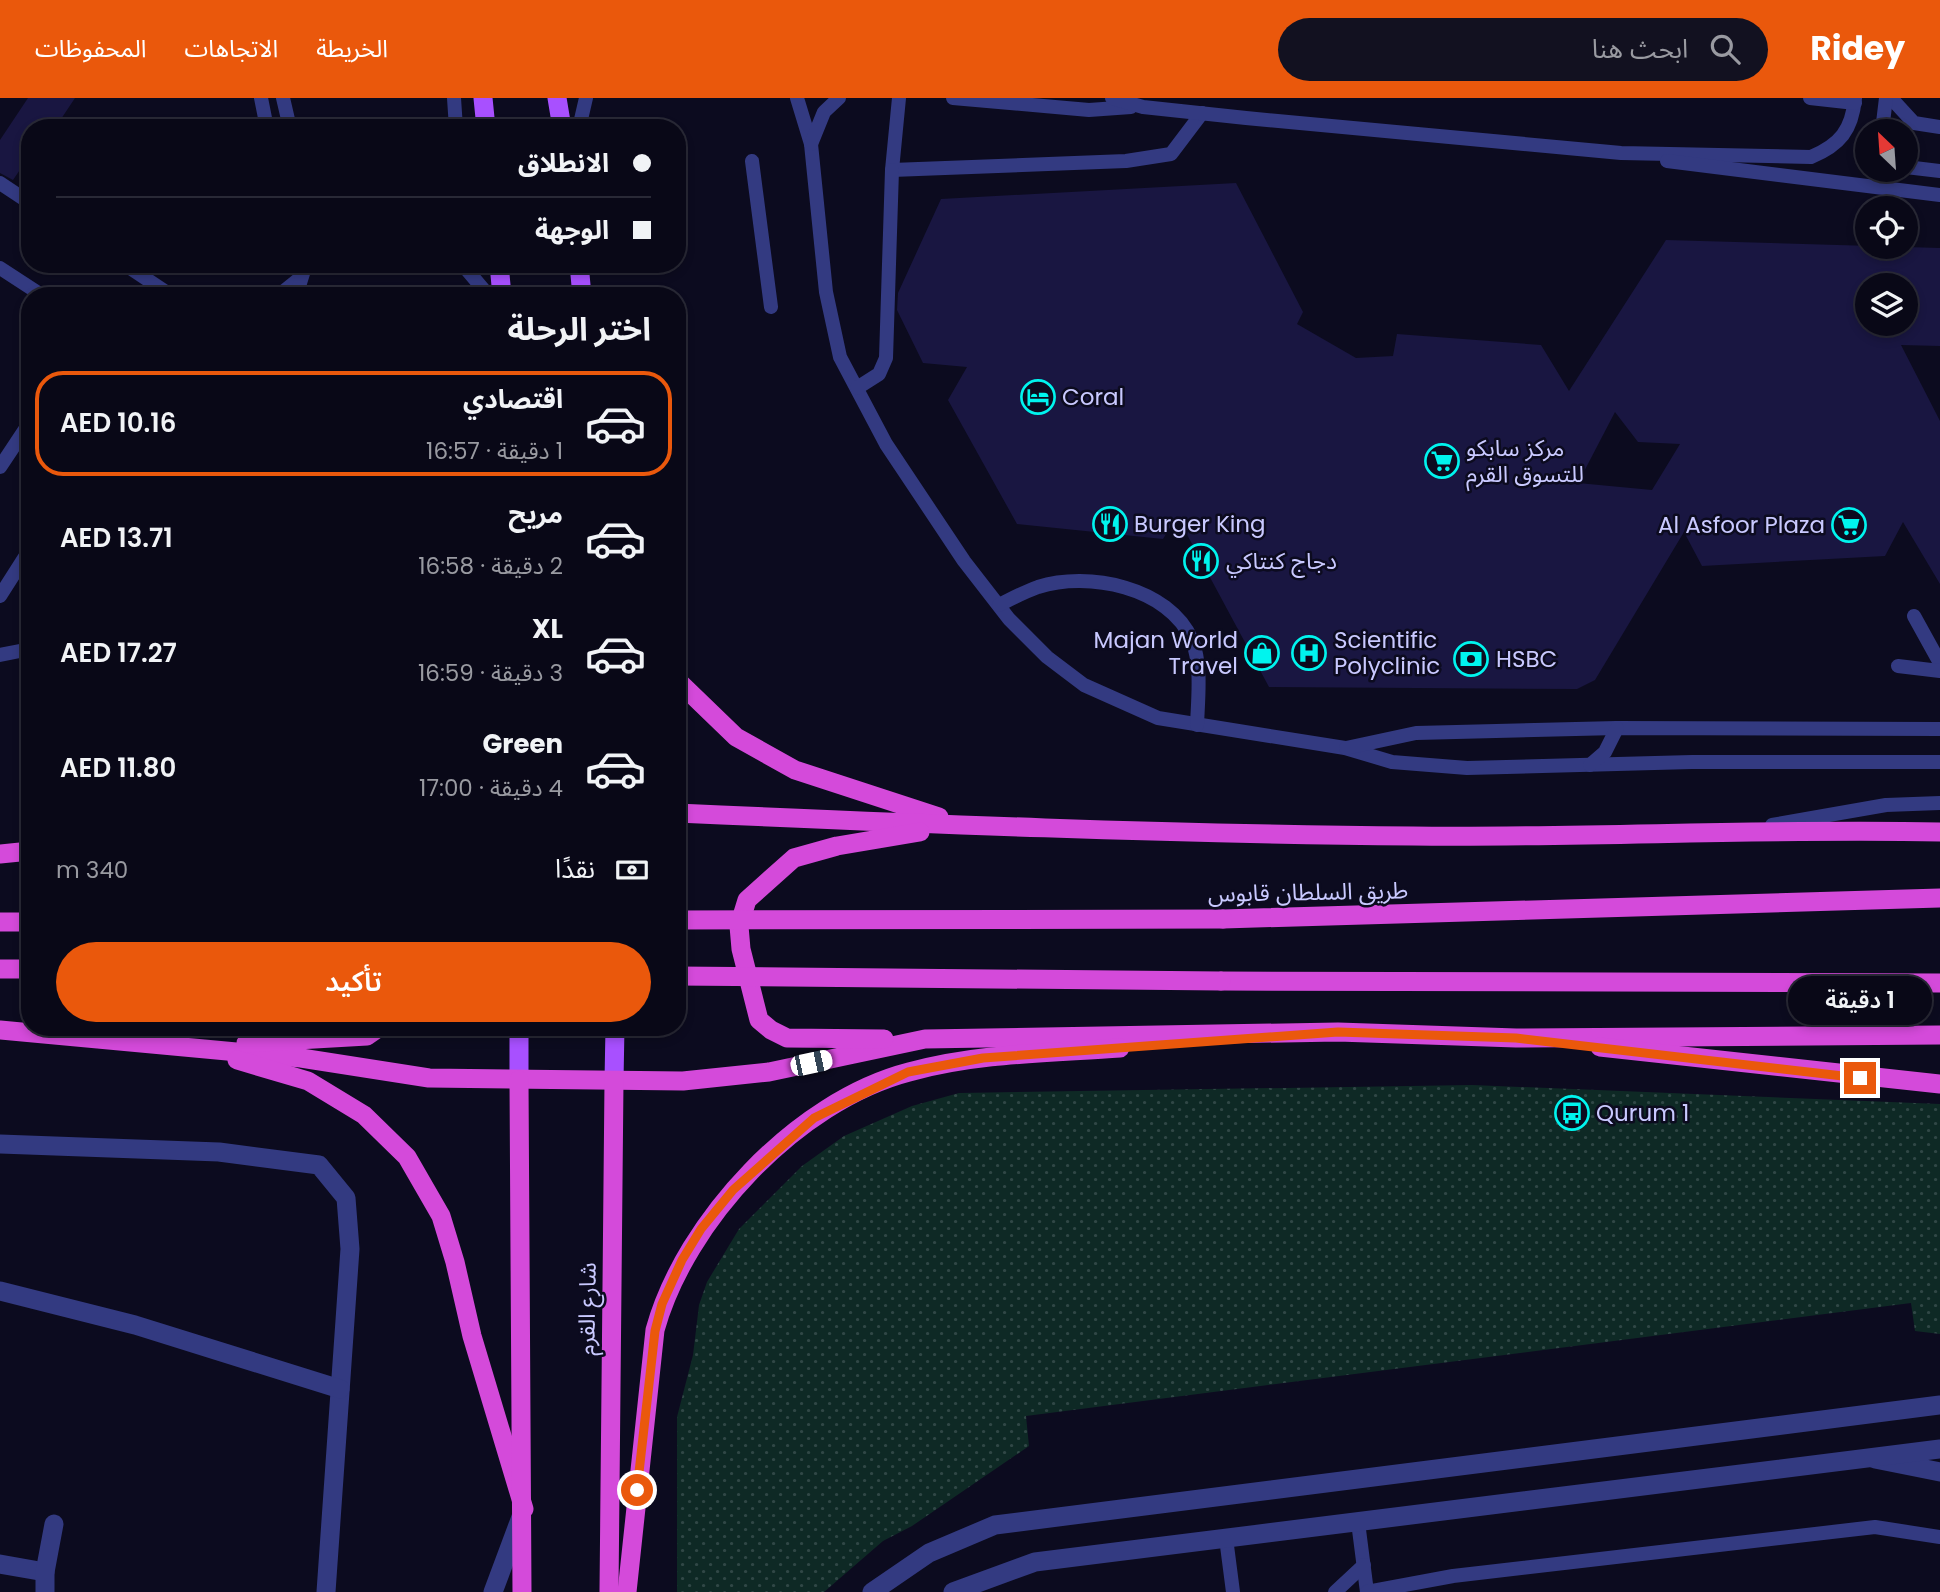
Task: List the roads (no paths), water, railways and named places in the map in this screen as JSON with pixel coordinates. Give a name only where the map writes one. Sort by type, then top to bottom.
[{"type":"highway","points":[[686,689],[736,737],[795,770],[963,825]]},
{"type":"highway","points":[[686,813],[963,825],[1413,836],[1720,834],[1861,830],[1940,832]]},
{"type":"highway","points":[[963,825],[837,846],[794,858],[747,900],[739,926],[741,949],[759,1020],[787,1038],[925,1039],[1338,1032],[1516,1038],[1940,1035]]},
{"type":"highway","points":[[0,854],[21,851]]},
{"type":"highway","name":"طريق السلطان قابوس","points":[[686,920],[1223,919],[1940,898]]},
{"type":"highway","points":[[0,922],[21,922]]},
{"type":"highway","points":[[0,969],[21,969]]},
{"type":"highway","points":[[686,976],[1940,983]]},
{"type":"highway","points":[[0,1030],[21,1032]]},
{"type":"highway","points":[[627,1592],[650,1363],[662,1304],[682,1260],[709,1219],[733,1190],[814,1118],[908,1072],[983,1058],[1338,1032]]},
{"type":"highway","points":[[71,1036],[301,1058],[429,1078],[614,1081],[683,1081],[769,1072],[925,1039]]},
{"type":"highway","points":[[189,1046],[367,1036]]},
{"type":"highway","points":[[1516,1038],[1860,1078],[1940,1084]]},
{"type":"highway","points":[[189,1046],[308,1081],[364,1115],[407,1157],[440,1216],[455,1262],[472,1336],[524,1509]]},
{"type":"highway","points":[[519,1080],[523,1592]]},
{"type":"highway","name":"شارع القرم","points":[[609,1592],[614,1081]]},
{"type":"main road","points":[[483,98],[485,119]]},
{"type":"main road","points":[[557,98],[560,119]]},
{"type":"main road","points":[[519,1036],[519,1080]]},
{"type":"main road","name":"شارع القرم","points":[[614,1081],[615,1036]]},
{"type":"street","points":[[0,1144],[219,1152],[319,1165],[346,1198],[350,1249],[326,1592]]},
{"type":"street","points":[[0,1291],[135,1325],[340,1389]]},
{"type":"street","points":[[872,1592],[929,1553],[995,1525],[1940,1405]]},
{"type":"street","points":[[953,1592],[1035,1562],[1940,1449]]},
{"type":"street","points":[[1867,1458],[1940,1472]]},
{"type":"street","points":[[493,1592],[524,1509]]},
{"type":"street","points":[[0,1564],[45,1582],[54,1524]]},
{"type":"lane","points":[[261,98],[265,119]]},
{"type":"lane","points":[[283,98],[288,119]]},
{"type":"lane","points":[[454,98],[455,119]]},
{"type":"lane","points":[[581,119],[586,98]]},
{"type":"lane","points":[[797,98],[811,144],[826,292],[840,356],[886,444],[964,561],[999,605],[1047,657],[1084,685],[1158,718],[1345,748],[1392,762],[1467,768],[1692,761],[1940,762]]},
{"type":"lane","points":[[811,144],[824,112],[839,98]]},
{"type":"lane","points":[[857,388],[879,374],[886,358],[891,170],[899,98]]},
{"type":"lane","points":[[953,98],[1089,110],[1143,107],[1621,153],[1811,157],[1833,148],[1853,118],[1855,101],[1810,98]]},
{"type":"lane","points":[[1112,98],[1143,107]]},
{"type":"lane","points":[[1889,98],[1914,123],[1940,127]]},
{"type":"lane","points":[[1885,119],[1889,98]]},
{"type":"lane","points":[[891,170],[1126,161],[1171,155],[1202,113]]},
{"type":"lane","points":[[1621,153],[1713,169],[1940,195]]},
{"type":"lane","points":[[752,161],[771,307]]},
{"type":"lane","points":[[1918,168],[1940,171]]},
{"type":"lane","points":[[0,183],[21,197]]},
{"type":"lane","points":[[0,268],[29,287]]},
{"type":"lane","points":[[138,273],[158,287]]},
{"type":"lane","points":[[298,287],[302,273]]},
{"type":"lane","points":[[470,273],[481,287]]},
{"type":"lane","points":[[289,287],[299,279]]},
{"type":"lane","points":[[0,467],[21,436]]},
{"type":"lane","points":[[0,596],[21,563]]},
{"type":"lane","points":[[999,605],[1038,587],[1079,581],[1118,586],[1150,597],[1180,621],[1193,642],[1198,673],[1197,725]]},
{"type":"lane","points":[[1914,616],[1940,663]]},
{"type":"lane","points":[[0,655],[21,651]]},
{"type":"lane","points":[[1898,666],[1940,670]]},
{"type":"lane","points":[[1345,748],[1416,733],[1617,728],[1940,729]]},
{"type":"lane","points":[[1590,765],[1605,752],[1617,728]]},
{"type":"lane","points":[[1720,834],[1886,805],[1940,803]]},
{"type":"lane","points":[[1358,1522],[1367,1592],[1453,1576],[1875,1527],[1940,1537]]},
{"type":"lane","points":[[1226,1538],[1233,1592]]},
{"type":"lane","points":[[1335,1592],[1364,1565]]},
{"type":"place","name":"Coral","points":[[1038,397]]},
{"type":"place","name":"مركز سابكو للتسوق القرم","points":[[1442,461]]},
{"type":"place","name":"Burger King","points":[[1110,524]]},
{"type":"place","name":"Al Asfoor Plaza","points":[[1849,525]]},
{"type":"place","name":"دجاج كنتاكي","points":[[1201,561]]},
{"type":"place","name":"Majan World Travel","points":[[1262,653]]},
{"type":"place","name":"Scientific Polyclinic","points":[[1309,653]]},
{"type":"place","name":"HSBC","points":[[1471,659]]},
{"type":"place","name":"Qurum 1","points":[[1572,1113]]}]
